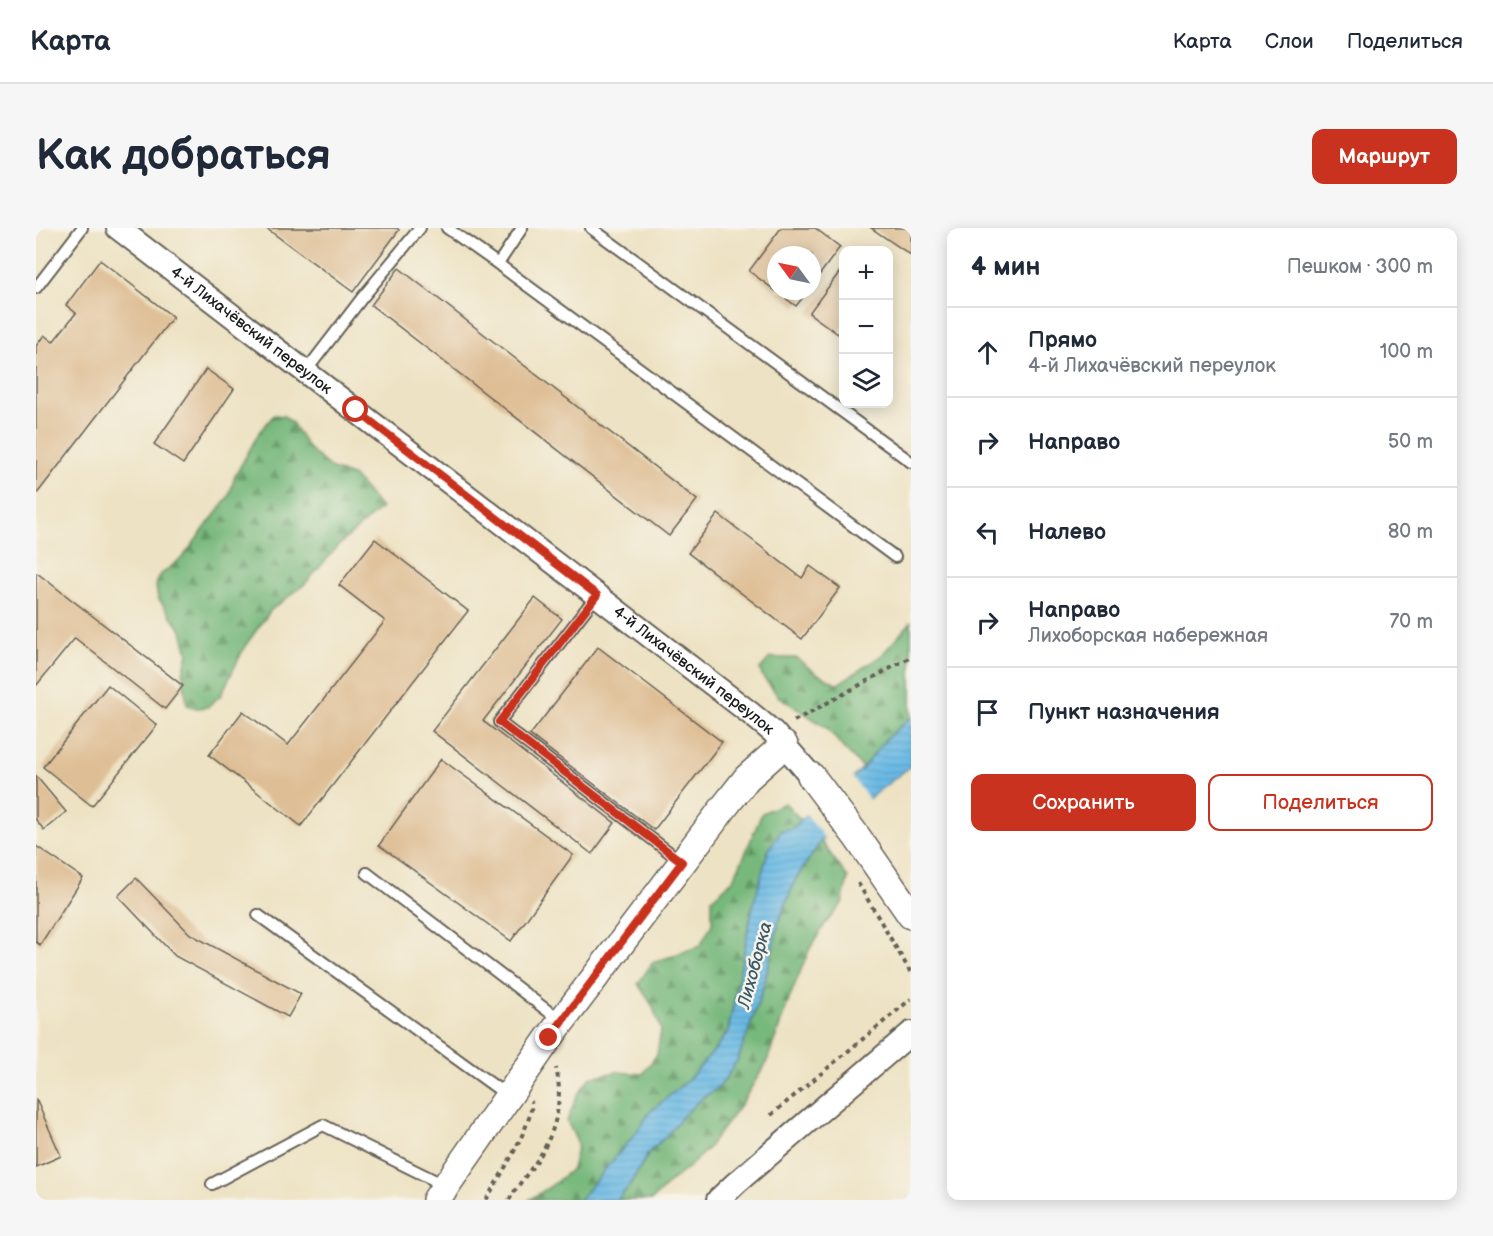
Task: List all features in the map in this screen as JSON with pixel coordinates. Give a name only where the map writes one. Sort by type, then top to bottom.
[{"type":"street","name":"4-й Лихачёвский переулок","points":[[118,228],[773,732],[789,733],[812,776],[911,915]]},
{"type":"street","points":[[441,1193],[519,1097],[561,1021],[747,778],[789,733]]},
{"type":"street","points":[[718,1200],[911,1033]]},
{"type":"lane","points":[[36,288],[82,228]]},
{"type":"lane","points":[[306,371],[420,228]]},
{"type":"lane","points":[[447,228],[895,557]]},
{"type":"lane","points":[[498,264],[522,228]]},
{"type":"lane","points":[[591,228],[911,462]]},
{"type":"lane","points":[[597,595],[499,722],[682,862]]},
{"type":"lane","points":[[367,873],[561,1021]]},
{"type":"lane","points":[[258,915],[519,1097]]},
{"type":"lane","points":[[212,1184],[323,1125],[441,1193]]},
{"type":"path","points":[[789,733],[911,657]]},
{"type":"path","points":[[857,881],[911,974]]},
{"type":"path","points":[[771,1115],[911,999]]},
{"type":"path","points":[[509,1200],[537,1161],[554,1130],[559,1085],[556,1069],[551,1059]]},
{"type":"path","points":[[486,1200],[526,1126],[532,1106],[519,1097]]},
{"type":"green space","points":[[274,415],[284,416],[292,423],[309,449],[332,469],[354,477],[381,508],[340,544],[305,584],[271,610],[245,646],[221,695],[207,707],[197,708],[187,705],[183,674],[188,653],[182,631],[158,598],[156,587],[158,577],[183,557],[229,496],[235,476],[260,431]]},
{"type":"green space","points":[[911,622],[911,717],[886,739],[863,768],[827,728],[778,696],[762,676],[760,669],[770,658],[796,658],[816,673],[838,684],[881,656]]},
{"type":"green space","points":[[785,803],[801,820],[793,828],[753,906],[728,1031],[688,1080],[650,1112],[636,1133],[579,1200],[529,1200],[572,1169],[578,1144],[567,1121],[576,1098],[590,1077],[617,1072],[643,1074],[657,1054],[661,1029],[652,1005],[638,984],[652,963],[700,946],[712,924],[712,899],[732,881],[762,813]]},
{"type":"green space","points":[[821,841],[848,878],[842,904],[825,924],[810,948],[766,1064],[739,1107],[708,1148],[690,1166],[652,1200],[617,1200],[629,1186],[649,1153],[683,1116],[724,1081],[738,1059],[764,985],[779,921],[795,880]]},
{"type":"water","name":"Лихоборка","points":[[911,717],[911,766],[872,796],[821,841],[795,880],[779,921],[764,984],[747,1035],[738,1059],[724,1081],[703,1097],[649,1152],[629,1186],[617,1200],[579,1200],[636,1133],[650,1112],[688,1080],[728,1032],[753,906],[768,851],[781,830],[793,828],[854,777],[886,739]]},
{"type":"pier","points":[[851,775],[870,801],[826,840],[805,812]]},
{"type":"building","points":[[266,228],[397,228],[399,230],[353,292]]},
{"type":"building","points":[[781,228],[815,228],[839,248],[821,273],[821,246],[768,246]]},
{"type":"building","points":[[871,228],[911,228],[911,255]]},
{"type":"building","points":[[767,247],[767,284],[749,271]]},
{"type":"building","points":[[100,260],[173,317],[36,495],[36,346],[44,335],[53,342],[76,313],[66,305]]},
{"type":"building","points":[[399,268],[697,500],[669,536],[371,305]]},
{"type":"building","points":[[839,273],[838,334],[809,313],[821,300]]},
{"type":"building","points":[[788,300],[801,300],[796,306]]},
{"type":"building","points":[[206,369],[234,389],[183,464],[154,444]]},
{"type":"building","points":[[718,514],[802,578],[810,566],[840,588],[802,639],[688,553]]},
{"type":"building","points":[[375,539],[468,611],[301,826],[209,755],[243,711],[288,745],[385,621],[339,585]]},
{"type":"building","points":[[37,573],[183,686],[165,709],[75,638],[36,686]]},
{"type":"building","points":[[535,598],[562,619],[483,721],[615,823],[592,854],[432,731]]},
{"type":"building","points":[[598,647],[722,742],[654,830],[530,735]]},
{"type":"building","points":[[108,685],[157,725],[92,806],[43,767]]},
{"type":"building","points":[[441,759],[573,855],[511,941],[379,845]]},
{"type":"building","points":[[36,776],[66,812],[44,830],[36,820]]},
{"type":"building","points":[[36,846],[83,878],[40,945],[36,942]]},
{"type":"building","points":[[136,878],[190,934],[301,994],[288,1017],[175,956],[118,896]]},
{"type":"building","points":[[36,1099],[61,1156],[36,1167]]},
{"type":"route","points":[[356,410],[597,595],[499,722],[682,862],[549,1038]]}]
